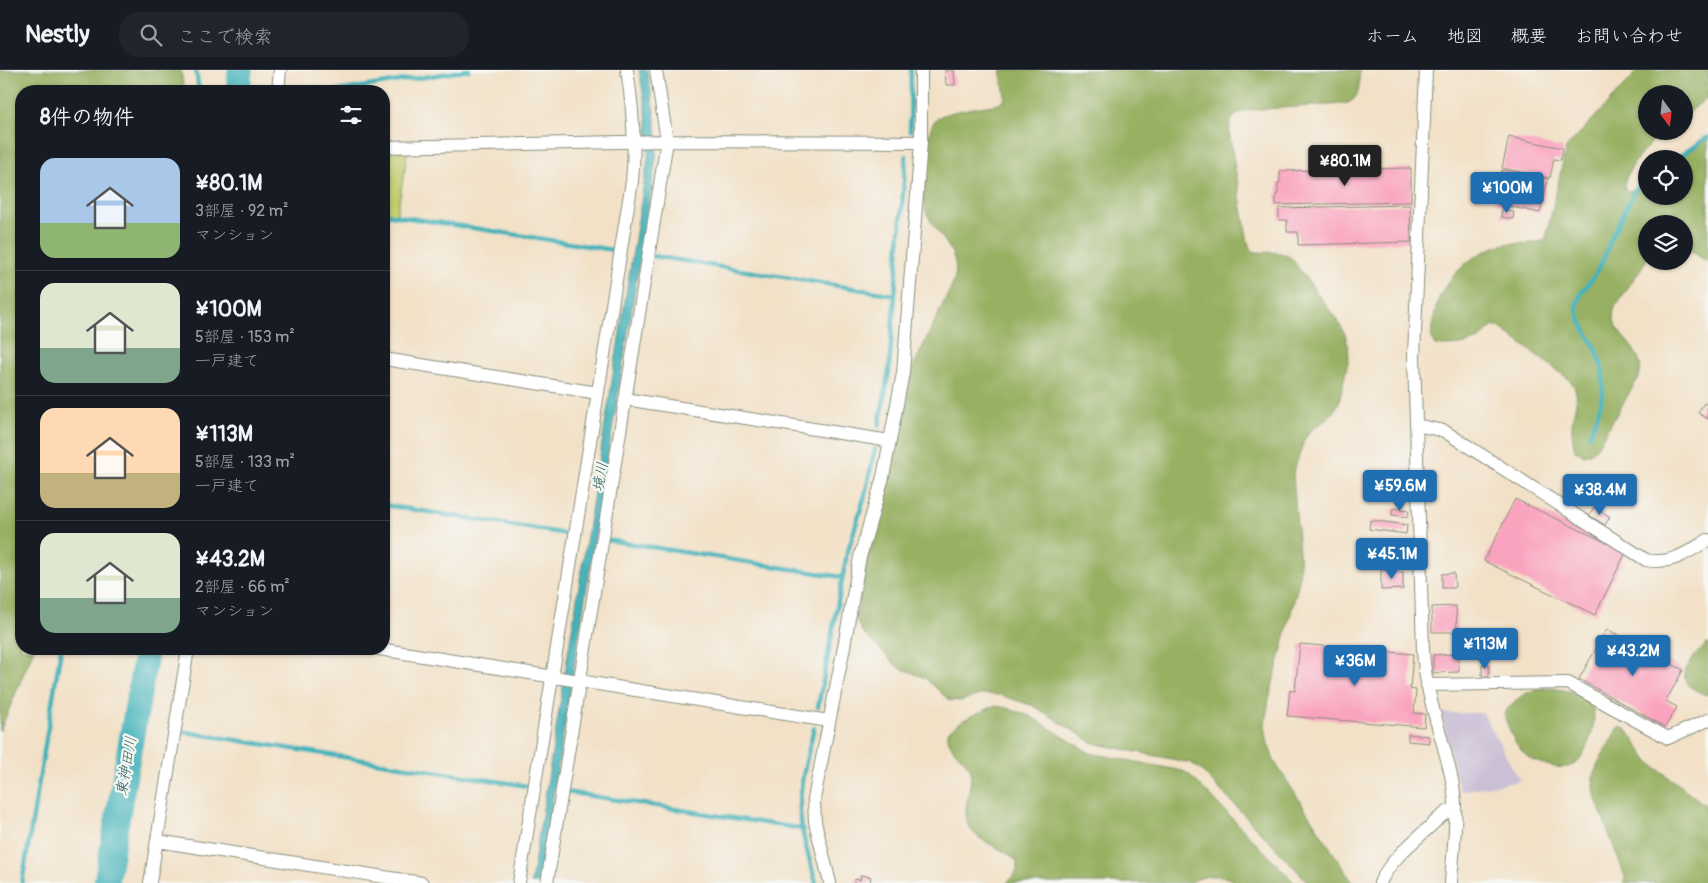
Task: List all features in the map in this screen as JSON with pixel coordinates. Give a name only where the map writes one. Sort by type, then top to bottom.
[{"type":"street","points":[[279,85],[280,70]]},
{"type":"street","points":[[519,883],[557,677],[598,393],[640,142],[627,70]]},
{"type":"street","points":[[547,883],[578,680],[625,399],[664,141],[656,70]]},
{"type":"street","points":[[830,883],[817,833],[814,810],[815,787],[860,557],[879,494],[903,373],[921,142],[921,70]]},
{"type":"street","points":[[1426,70],[1414,356],[1422,650],[1427,685],[1453,781],[1455,809],[1451,883]]},
{"type":"street","points":[[390,147],[664,141],[921,142]]},
{"type":"street","points":[[390,360],[598,393]]},
{"type":"street","points":[[625,399],[890,441]]},
{"type":"street","points":[[1416,425],[1444,431],[1646,560],[1668,562],[1679,558],[1708,540]]},
{"type":"street","points":[[390,651],[829,722]]},
{"type":"street","points":[[150,883],[187,655]]},
{"type":"street","points":[[1427,685],[1568,683],[1668,738],[1708,720]]},
{"type":"street","points":[[1380,883],[1384,873],[1399,857],[1439,818],[1455,809]]},
{"type":"street","points":[[157,841],[422,883]]},
{"type":"shaded area","points":[[1441,713],[1483,713],[1520,781],[1460,791]]},
{"type":"green space","points":[[0,70],[181,70],[183,85],[15,85],[15,655],[32,655],[0,731]]},
{"type":"green space","points":[[1000,70],[1359,70],[1357,95],[1345,104],[1248,110],[1234,117],[1229,132],[1251,251],[1277,253],[1292,259],[1339,323],[1348,345],[1349,357],[1339,402],[1327,419],[1311,430],[1304,440],[1293,474],[1300,566],[1299,581],[1269,699],[1265,724],[1266,737],[1274,761],[1353,883],[1309,883],[1201,770],[1191,763],[1093,743],[1034,706],[1000,695],[984,694],[960,701],[949,700],[925,678],[898,667],[863,633],[858,624],[857,614],[871,542],[887,490],[908,383],[914,365],[954,281],[956,270],[951,251],[929,218],[925,208],[924,182],[929,134],[932,124],[939,117],[959,111],[999,104],[1004,101],[1005,95]]},
{"type":"green space","points":[[1639,70],[1708,70],[1708,97],[1693,109],[1693,85],[1638,85],[1638,140],[1653,140],[1645,150],[1638,150],[1638,159],[1627,176],[1625,190],[1630,191],[1638,186],[1638,205],[1693,205],[1692,150],[1708,139],[1708,262],[1693,253],[1693,215],[1638,215],[1638,270],[1640,270],[1615,307],[1613,317],[1620,333],[1638,357],[1640,366],[1639,377],[1598,445],[1592,452],[1584,455],[1576,451],[1573,443],[1572,421],[1576,403],[1576,392],[1570,380],[1499,327],[1494,326],[1481,338],[1464,345],[1435,345],[1432,338],[1438,300],[1444,289],[1461,268],[1494,247],[1506,244],[1539,242],[1546,238],[1566,148]]},
{"type":"green space","points":[[408,150],[397,214],[390,213],[390,151]]},
{"type":"green space","points":[[1708,643],[1707,695],[1695,690],[1688,684],[1685,672],[1694,657]]},
{"type":"green space","points":[[1543,688],[1576,693],[1590,703],[1593,711],[1594,722],[1591,736],[1579,760],[1570,766],[1563,768],[1553,767],[1530,759],[1516,743],[1504,714],[1516,700],[1531,691]]},
{"type":"green space","points":[[995,706],[1030,716],[1090,753],[1183,771],[1190,775],[1295,883],[1235,883],[1225,877],[1213,876],[1200,878],[1190,883],[1007,883],[1017,871],[1017,862],[1003,851],[978,837],[967,823],[966,813],[971,770],[953,748],[948,738],[948,732],[958,724]]},
{"type":"green space","points":[[1621,727],[1627,730],[1649,762],[1708,807],[1708,883],[1625,883],[1625,877],[1595,796],[1593,778],[1598,763],[1616,731]]},
{"type":"water","name":"境川","points":[[639,70],[647,70],[656,126],[656,159],[539,883],[531,883],[648,158],[645,103]]},
{"type":"building","points":[[945,70],[954,70],[955,85],[946,85]]},
{"type":"building","points":[[1509,137],[1563,148],[1561,160],[1554,159],[1550,178],[1502,168]]},
{"type":"building","points":[[1411,168],[1411,202],[1276,205],[1280,171]]},
{"type":"building","points":[[1502,170],[1548,179],[1540,213],[1495,203]]},
{"type":"building","points":[[1410,205],[1411,242],[1298,245],[1298,232],[1287,232],[1287,220],[1279,220],[1279,208]]},
{"type":"building","points":[[1502,209],[1514,212],[1513,219],[1501,217]]},
{"type":"building","points":[[1704,403],[1708,405],[1708,419],[1698,413]]},
{"type":"building","points":[[1515,499],[1626,552],[1595,615],[1484,561]]},
{"type":"building","points":[[1594,507],[1610,517],[1605,525],[1589,515]]},
{"type":"building","points":[[1393,508],[1409,510],[1408,517],[1392,515]]},
{"type":"building","points":[[1370,520],[1407,525],[1406,534],[1369,529]]},
{"type":"building","points":[[1391,547],[1411,547],[1414,565],[1402,565],[1402,556],[1391,556]]},
{"type":"building","points":[[1381,570],[1403,572],[1403,589],[1381,590]]},
{"type":"building","points":[[1454,573],[1455,588],[1442,588],[1442,574]]},
{"type":"building","points":[[1456,606],[1457,632],[1432,632],[1432,607]]},
{"type":"building","points":[[1607,629],[1683,670],[1666,701],[1677,707],[1665,727],[1579,679]]},
{"type":"building","points":[[1300,644],[1413,654],[1410,689],[1416,690],[1414,713],[1425,714],[1424,727],[1287,716],[1290,690],[1295,691]]},
{"type":"building","points":[[1459,654],[1459,672],[1433,673],[1433,655]]},
{"type":"building","points":[[1482,664],[1489,664],[1489,676],[1482,676]]},
{"type":"building","points":[[1408,734],[1429,736],[1429,743],[1408,741]]},
{"type":"building","points":[[861,875],[871,877],[870,883],[854,883],[855,879],[860,880]]},
{"type":"waterway","points":[[196,70],[198,85]]},
{"type":"waterway","name":"東神田川","points":[[239,85],[240,70]]},
{"type":"waterway","points":[[374,85],[469,70]]},
{"type":"waterway","points":[[910,131],[911,70]]},
{"type":"waterway","points":[[1688,150],[1708,137]]},
{"type":"waterway","points":[[879,426],[889,371],[906,156]]},
{"type":"waterway","points":[[1589,435],[1601,403],[1603,392],[1602,369],[1600,358],[1579,318],[1577,303],[1580,294],[1598,270],[1615,230],[1638,186]]},
{"type":"waterway","points":[[390,215],[613,250]]},
{"type":"waterway","points":[[653,256],[895,295]]},
{"type":"waterway","points":[[818,707],[847,554],[865,495],[875,449]]},
{"type":"waterway","points":[[390,506],[567,534]]},
{"type":"waterway","points":[[607,540],[842,577]]},
{"type":"waterway","points":[[22,883],[60,655]]},
{"type":"waterway","name":"東神田川","points":[[106,883],[146,655]]},
{"type":"waterway","points":[[814,728],[802,780],[800,811],[804,838],[816,883]]},
{"type":"waterway","points":[[179,731],[527,786]]},
{"type":"waterway","points":[[566,792],[803,829]]}]
